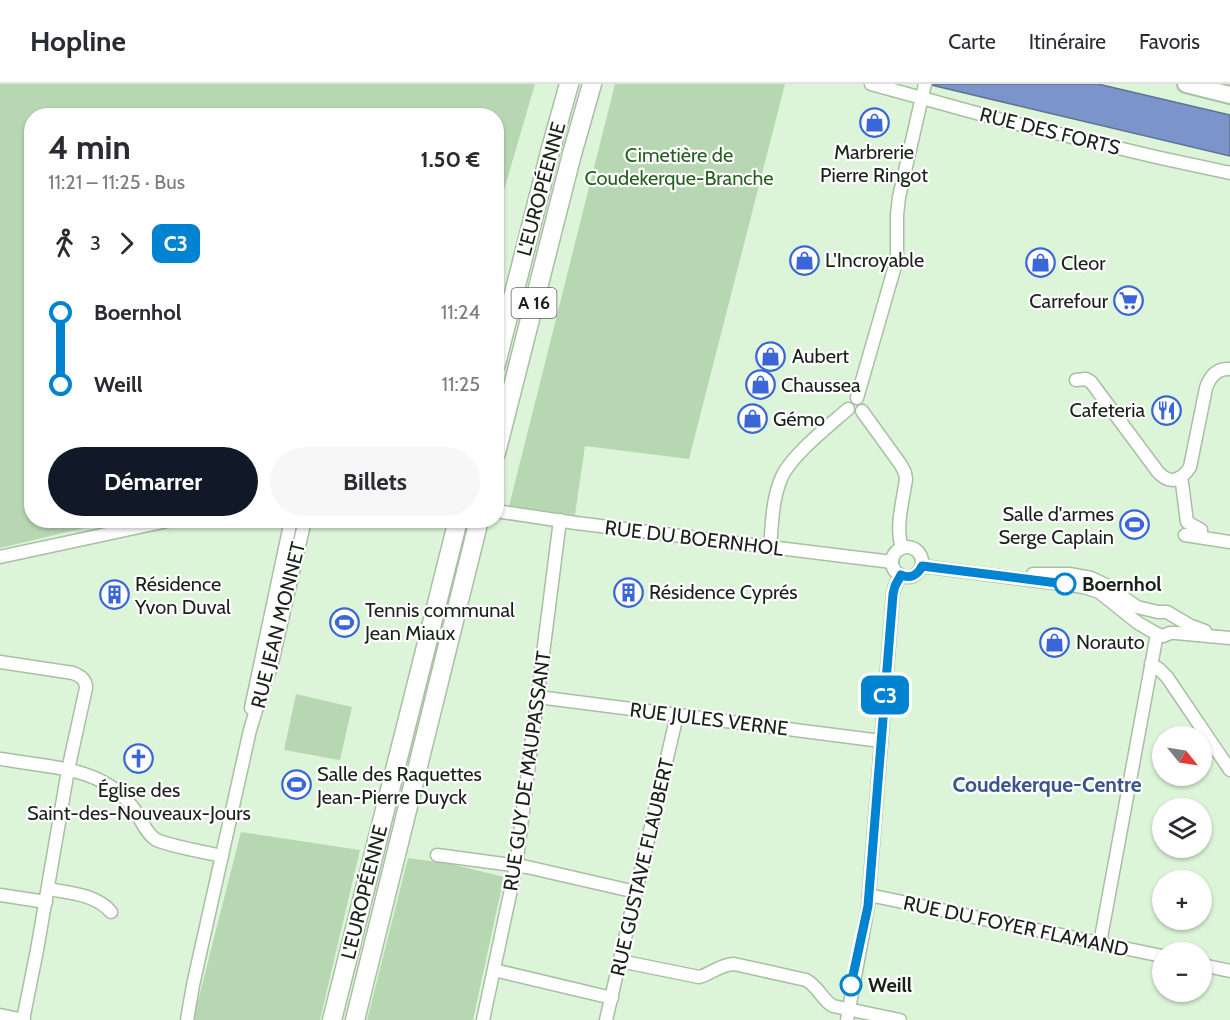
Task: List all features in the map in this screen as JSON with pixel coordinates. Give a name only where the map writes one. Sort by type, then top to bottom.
[{"type":"highway","points":[[526,247],[548,126],[559,84]]},
{"type":"highway","name":"L'EUROPÉENNE","points":[[504,333],[569,84]]},
{"type":"highway","name":"L'EUROPÉENNE","points":[[504,422],[585,104],[593,84]]},
{"type":"highway","name":"L'EUROPÉENNE","points":[[332,1020],[456,528]]},
{"type":"highway","name":"L'EUROPÉENNE","points":[[355,1020],[477,528]]},
{"type":"main road","points":[[1186,84],[1230,95]]},
{"type":"street","name":"RUE DES FORTS","points":[[871,84],[924,89],[1009,122],[1230,173]]},
{"type":"street","points":[[857,398],[897,262],[899,197],[924,89]]},
{"type":"street","points":[[1076,380],[1086,379],[1091,382],[1160,474],[1169,480],[1179,478],[1191,464],[1207,384],[1213,375],[1226,369]]},
{"type":"street","points":[[857,398],[864,403],[864,408],[855,414],[848,409],[848,403],[857,398]]},
{"type":"street","points":[[770,548],[777,493],[784,472],[798,454],[848,409]]},
{"type":"street","points":[[862,411],[905,473],[899,531],[902,548]]},
{"type":"street","points":[[1179,478],[1182,483],[1187,522],[1201,530],[1200,537]]},
{"type":"street","name":"RUE DU BOERNHOL","points":[[504,512],[892,562]]},
{"type":"street","name":"RUE GUY DE MAUPASSANT","points":[[483,1020],[516,866],[560,520]]},
{"type":"street","points":[[0,557],[134,528]]},
{"type":"street","name":"RUE JEAN MONNET","points":[[250,730],[252,699],[289,528]]},
{"type":"street","name":"RUE JEAN MONNET","points":[[187,1020],[250,730],[271,667],[303,528]]},
{"type":"street","points":[[1185,536],[1230,542]]},
{"type":"street","points":[[910,547],[922,558],[919,571],[909,577],[901,575],[894,569],[892,562],[895,554],[902,548],[910,547]]},
{"type":"street","points":[[922,566],[1092,589],[1102,594],[1138,623],[1165,636],[1170,633],[1175,624],[1173,617]]},
{"type":"street","points":[[987,574],[1064,574],[1087,577],[1106,585],[1134,606],[1166,612],[1200,629],[1230,637]]},
{"type":"street","points":[[845,1014],[867,916],[893,594],[901,575]]},
{"type":"street","points":[[1156,633],[1151,629],[1150,622],[1158,612]]},
{"type":"street","points":[[1100,943],[1156,633]]},
{"type":"street","points":[[1170,633],[1230,637]]},
{"type":"street","points":[[0,662],[77,674],[85,681],[86,691],[68,770],[38,950],[23,1020],[0,1015]]},
{"type":"street","points":[[1151,664],[1167,677],[1230,770]]},
{"type":"street","name":"RUE JULES VERNE","points":[[538,697],[881,741]]},
{"type":"street","name":"RUE GUSTAVE FLAUBERT","points":[[606,1020],[677,715]]},
{"type":"street","points":[[0,759],[92,776],[118,792],[131,804],[149,833],[156,839],[168,844],[222,856]]},
{"type":"street","points":[[437,855],[516,866],[636,892]]},
{"type":"street","points":[[48,889],[91,898],[100,902],[111,912]]},
{"type":"street","points":[[0,895],[46,902]]},
{"type":"street","name":"RUE DU FOYER FLAMAND","points":[[869,895],[1152,954]]},
{"type":"street","points":[[620,962],[699,977],[723,966],[734,964],[806,980],[814,985],[828,1003],[845,1014],[900,1020]]},
{"type":"street","points":[[1212,967],[1230,971]]},
{"type":"street","points":[[494,970],[612,998]]},
{"type":"street","name":"RUE JEAN MONNET","points":[[182,1020],[193,985]]},
{"type":"green space","points":[[0,84],[535,84],[504,190],[504,108],[24,108],[24,528],[84,528],[0,548]]},
{"type":"green space","name":"Cimetière de Coudekerque-Branche","points":[[615,84],[785,84],[689,459],[585,446],[575,515],[509,506]]},
{"type":"green space","points":[[296,694],[352,707],[340,760],[284,750]]},
{"type":"green space","points":[[241,832],[360,850],[320,1020],[193,1020]]},
{"type":"green space","points":[[408,858],[451,864],[504,877],[473,1020],[367,1020]]},
{"type":"water","points":[[927,84],[1098,84],[1230,115],[1230,156]]},
{"type":"bus line","name":"C3","points":[[851,985],[867,916],[893,594],[896,583],[901,575],[909,577],[916,574],[922,566],[1065,584]]},
{"type":"place","name":"Marbrerie Pierre Ringot","points":[[874,122]]},
{"type":"place","name":"L'Incroyable","points":[[804,260]]},
{"type":"place","name":"Cleor","points":[[1040,263]]},
{"type":"place","name":"Carrefour","points":[[1129,301]]},
{"type":"place","name":"Aubert","points":[[771,356]]},
{"type":"place","name":"Chaussea","points":[[760,385]]},
{"type":"place","name":"Cafeteria","points":[[1166,410]]},
{"type":"place","name":"Gémo","points":[[752,419]]},
{"type":"place","name":"Salle d'armes Serge Caplain","points":[[1135,525]]},
{"type":"place","name":"Boernhol","points":[[1065,584]]},
{"type":"place","name":"Résidence Cyprés","points":[[628,592]]},
{"type":"place","name":"Résidence Yvon Duval","points":[[114,595]]},
{"type":"place","name":"Tennis communal Jean Miaux","points":[[344,622]]},
{"type":"place","name":"Norauto","points":[[1055,642]]},
{"type":"place","name":"Église des Saint-des-Nouveaux-Jours","points":[[139,759]]},
{"type":"place","name":"Salle des Raquettes Jean-Pierre Duyck","points":[[296,785]]},
{"type":"place","name":"Weill","points":[[851,985]]},
{"type":"district","name":"Coudekerque-Centre","points":[[1047,784]]}]
